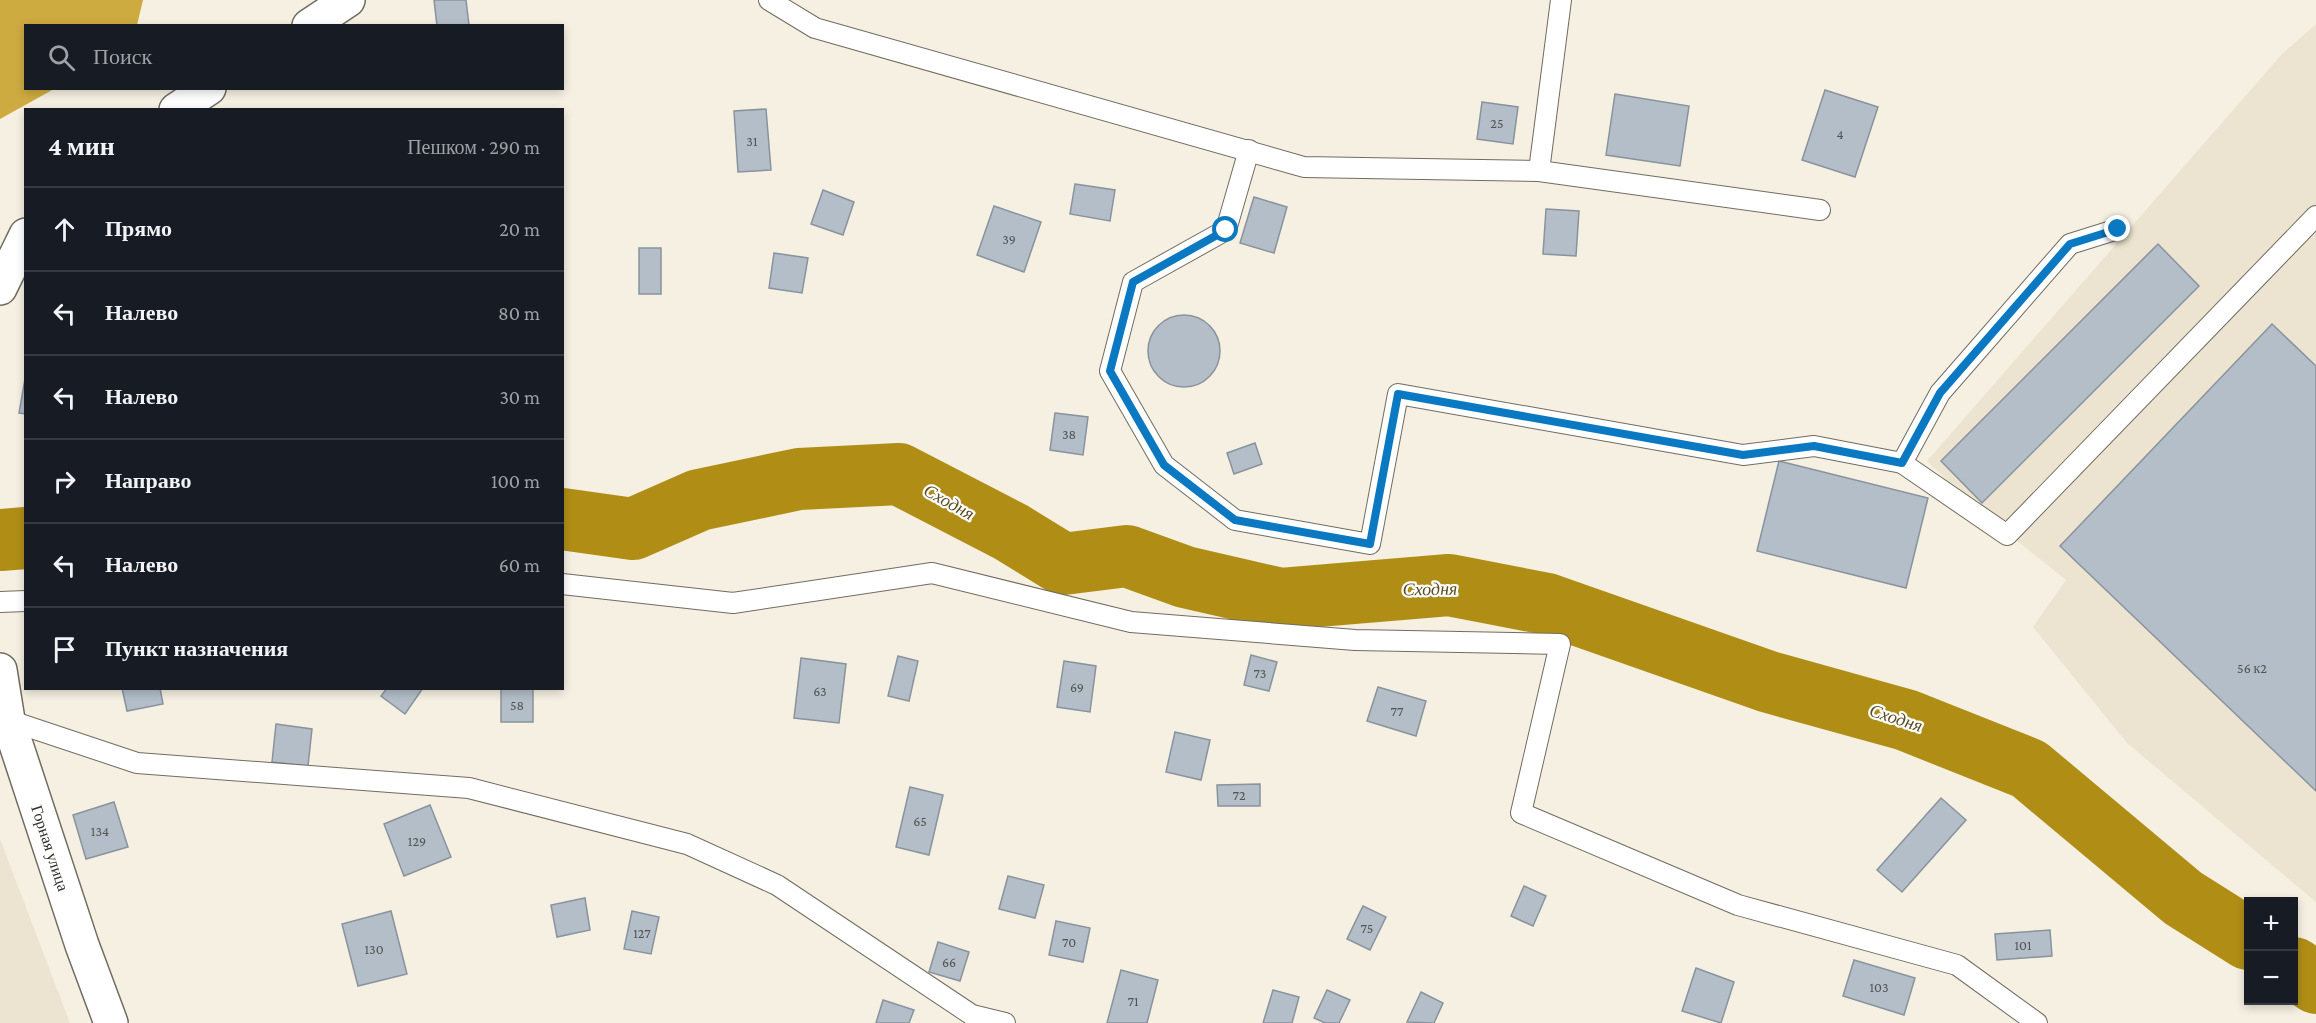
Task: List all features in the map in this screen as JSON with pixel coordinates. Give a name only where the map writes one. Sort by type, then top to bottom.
[{"type":"street","points":[[312,24],[348,0]]},
{"type":"street","points":[[179,108],[206,90]]},
{"type":"street","points":[[0,288],[24,239]]},
{"type":"street","name":"Горная улица","points":[[0,670],[4,721],[111,1023]]},
{"type":"lane","points":[[769,0],[815,28],[1304,166],[1539,171],[1820,210]]},
{"type":"lane","points":[[1539,171],[1561,0]]},
{"type":"lane","points":[[1249,150],[1226,230],[1133,282],[1110,371],[1164,465],[1235,520],[1370,544],[1398,394],[1743,455],[1814,446],[1902,463],[2007,535],[2316,216]]},
{"type":"lane","points":[[1902,463],[1940,393],[2070,244],[2118,229]]},
{"type":"lane","points":[[564,584],[733,603],[932,573],[1131,622],[1354,640],[1560,644],[1521,813],[1738,905],[1957,965],[2037,1023]]},
{"type":"lane","points":[[0,602],[24,601]]},
{"type":"lane","points":[[4,721],[137,763],[470,788],[687,844],[777,885],[972,1015],[1005,1023]]},
{"type":"shaded area","points":[[0,0],[143,0],[137,24],[24,24],[24,90],[52,90],[0,119]]},
{"type":"shaded area","points":[[2316,24],[2316,902],[2127,743],[2033,627],[2066,580],[1976,508],[1927,461],[2282,54]]},
{"type":"shaded area","points":[[0,839],[70,1023],[0,1023]]},
{"type":"building","points":[[434,0],[466,0],[469,24],[437,24]]},
{"type":"building","points":[[1825,90],[1878,107],[1855,177],[1802,160]]},
{"type":"building","points":[[1615,94],[1689,106],[1680,166],[1606,155]]},
{"type":"building","points":[[1482,102],[1518,107],[1513,144],[1477,139]]},
{"type":"building","points":[[766,109],[771,170],[738,172],[734,111]]},
{"type":"building","points":[[1075,184],[1115,190],[1110,221],[1070,214]]},
{"type":"building","points":[[823,190],[854,202],[843,235],[811,224]]},
{"type":"building","points":[[1254,197],[1287,207],[1274,253],[1240,243]]},
{"type":"building","points":[[994,206],[1041,222],[1024,272],[977,255]]},
{"type":"building","points":[[1546,209],[1579,211],[1576,256],[1543,254]]},
{"type":"building","points":[[2158,244],[2199,286],[1982,503],[1941,461]]},
{"type":"building","points":[[639,248],[661,248],[661,294],[639,294]]},
{"type":"building","points":[[774,253],[808,258],[802,293],[769,288]]},
{"type":"building","points":[[1184,315],[1204,321],[1214,331],[1220,351],[1214,371],[1204,381],[1184,387],[1164,381],[1154,371],[1148,351],[1154,331],[1164,321]]},
{"type":"building","points":[[2272,324],[2316,366],[2316,791],[2060,546]]},
{"type":"building","points":[[24,384],[24,414],[19,413]]},
{"type":"building","points":[[1055,413],[1088,417],[1083,455],[1050,450]]},
{"type":"building","points":[[1255,443],[1262,464],[1234,474],[1227,453]]},
{"type":"building","points":[[1779,461],[1928,498],[1906,588],[1757,551]]},
{"type":"building","points":[[1251,655],[1277,662],[1269,691],[1244,685]]},
{"type":"building","points":[[898,656],[918,661],[909,701],[888,696]]},
{"type":"building","points":[[801,658],[846,664],[839,723],[794,718]]},
{"type":"building","points":[[1064,661],[1096,666],[1090,712],[1057,707]]},
{"type":"building","points":[[1378,687],[1426,701],[1416,736],[1367,721]]},
{"type":"building","points":[[122,690],[160,690],[163,704],[127,711]]},
{"type":"building","points":[[386,690],[422,690],[405,714],[381,696]]},
{"type":"building","points":[[501,690],[533,690],[533,722],[501,722]]},
{"type":"building","points":[[276,724],[312,729],[308,766],[272,762]]},
{"type":"building","points":[[1175,732],[1210,740],[1201,780],[1166,772]]},
{"type":"building","points":[[1260,784],[1260,806],[1218,806],[1217,785]]},
{"type":"building","points":[[910,787],[943,795],[929,855],[896,847]]},
{"type":"building","points":[[1941,798],[1966,820],[1902,892],[1877,870]]},
{"type":"building","points":[[114,802],[128,847],[86,859],[73,815]]},
{"type":"building","points":[[430,805],[451,857],[404,876],[384,824]]},
{"type":"building","points":[[1008,876],[1044,885],[1035,918],[999,909]]},
{"type":"building","points":[[1524,886],[1546,896],[1533,926],[1511,916]]},
{"type":"building","points":[[585,898],[590,930],[557,937],[551,905]]},
{"type":"building","points":[[1363,906],[1386,917],[1370,950],[1347,939]]},
{"type":"building","points":[[391,911],[407,974],[358,986],[342,924]]},
{"type":"building","points":[[632,911],[659,917],[651,954],[624,949]]},
{"type":"building","points":[[1056,921],[1090,928],[1083,962],[1049,955]]},
{"type":"building","points":[[2050,930],[2052,956],[1997,960],[1995,934]]},
{"type":"building","points":[[938,942],[969,952],[960,981],[929,972]]},
{"type":"building","points":[[1854,960],[1915,978],[1904,1015],[1843,996]]},
{"type":"building","points":[[1696,968],[1734,982],[1721,1023],[1682,1011]]},
{"type":"building","points":[[1121,970],[1158,980],[1147,1023],[1107,1023]]},
{"type":"building","points":[[1273,990],[1299,997],[1292,1023],[1263,1023]]},
{"type":"building","points":[[1327,990],[1350,1000],[1339,1023],[1325,1023],[1314,1018]]},
{"type":"building","points":[[1421,992],[1443,1003],[1434,1023],[1407,1022]]},
{"type":"building","points":[[883,1000],[914,1010],[909,1023],[876,1023]]},
{"type":"waterway","name":"Сходня","points":[[564,519],[633,529],[699,500],[799,479],[899,474],[1011,532],[1063,564],[1127,556],[1185,577],[1281,599],[1449,585],[1547,604],[1769,682],[1906,720],[2029,769],[2183,898],[2244,936]]},
{"type":"waterway","name":"Сходня","points":[[0,540],[24,538]]},
{"type":"waterway","name":"Сходня","points":[[2298,971],[2316,983]]},
{"type":"route","points":[[1226,230],[1133,282],[1110,371],[1164,465],[1235,520],[1370,544],[1398,394],[1743,455],[1814,446],[1902,463],[1940,393],[2070,244],[2118,229]]}]
